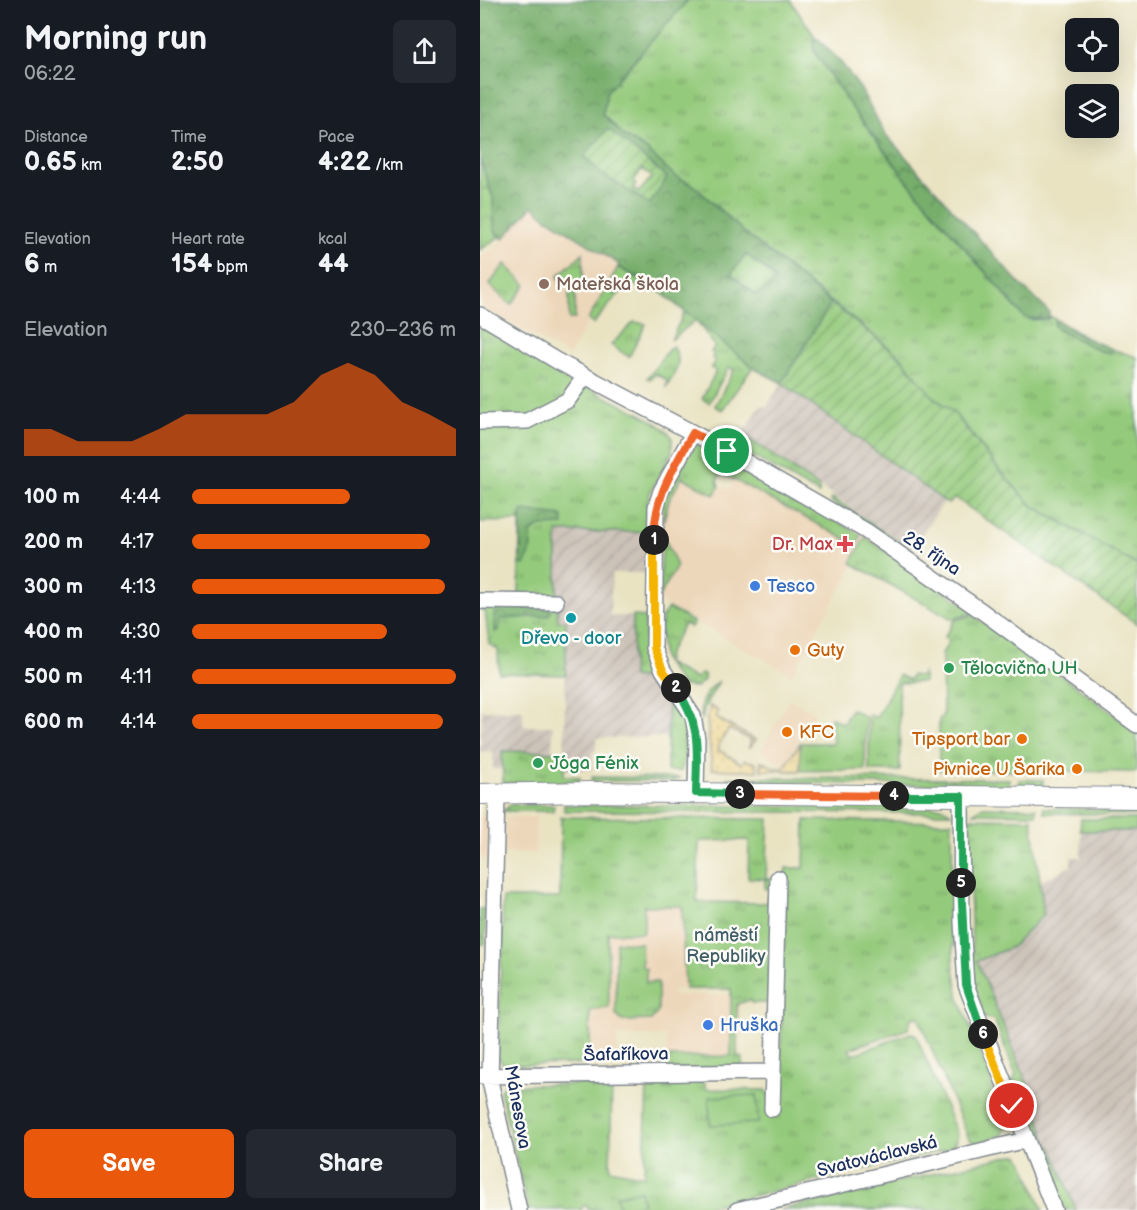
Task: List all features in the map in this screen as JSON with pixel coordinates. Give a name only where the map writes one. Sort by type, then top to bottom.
[{"type":"main road","points":[[489,794],[696,793],[1137,798]]},
{"type":"street","name":"28. října","points":[[480,315],[585,376],[693,433],[866,531],[983,612],[1137,725]]},
{"type":"street","points":[[480,422],[527,421],[568,400],[585,376]]},
{"type":"street","points":[[693,433],[661,491],[655,512],[654,623],[657,657],[689,706],[695,721],[696,793]]},
{"type":"street","points":[[480,601],[556,602]]},
{"type":"street","name":"Mánesova","points":[[489,794],[485,1076],[519,1210]]},
{"type":"street","points":[[961,796],[962,922],[966,985],[1054,1210]]},
{"type":"street","points":[[772,1109],[778,878]]},
{"type":"street","name":"Šafaříkova","points":[[485,1076],[772,1072]]},
{"type":"street","name":"Svatováclavská","points":[[737,1210],[1026,1140]]},
{"type":"shaded area","name":"Mateřská škola","points":[[533,205],[545,217],[619,264],[569,356],[484,309],[480,303],[480,258],[493,250]]},
{"type":"shaded area","points":[[782,383],[944,502],[911,549],[742,434],[761,406],[767,406]]},
{"type":"shaded area","name":"Tesco","points":[[741,468],[868,539],[792,675],[659,601],[678,566],[674,564],[663,534],[663,522],[669,500],[682,477],[714,495],[719,487],[730,489]]},
{"type":"shaded area","points":[[544,521],[558,532],[645,532],[645,573],[612,573],[610,616],[633,616],[632,677],[640,678],[653,670],[670,695],[667,737],[597,738],[595,752],[592,752],[592,770],[564,769],[566,621],[557,621],[557,561]]},
{"type":"shaded area","points":[[789,699],[815,713],[785,765],[761,751]]},
{"type":"shaded area","points":[[482,710],[523,710],[523,726],[553,726],[552,752],[502,751],[502,769],[493,769],[493,751],[480,752]]},
{"type":"shaded area","points":[[480,817],[491,817],[490,858],[480,858]]},
{"type":"shaded area","points":[[505,817],[536,817],[535,853],[504,853]]},
{"type":"shaded area","points":[[1081,831],[1137,831],[1137,1210],[1077,1210],[1052,1147],[1048,1148],[1030,1090],[977,961],[1012,947],[1044,914],[1040,882],[1071,866],[1071,857],[1081,857]]},
{"type":"shaded area","points":[[644,906],[688,906],[688,989],[674,989],[674,996],[740,994],[739,1062],[667,1063],[666,1036],[617,1036],[617,1059],[590,1059],[590,1011],[609,997],[607,933],[642,933],[644,931]]},
{"type":"green space","points":[[480,0],[688,0],[607,91],[603,114],[625,137],[646,149],[676,177],[692,184],[745,233],[831,303],[782,383],[755,369],[653,286],[618,267],[619,264],[545,217],[533,206],[503,239],[494,230],[493,198],[480,159]],"holes":[[[608,129],[667,177],[650,204],[602,174],[584,157]],[[746,254],[773,276],[775,281],[756,295],[731,274]]]},
{"type":"green space","points":[[688,0],[790,0],[816,38],[813,40],[814,51],[850,105],[908,182],[1021,314],[1030,320],[1048,319],[1050,316],[1099,345],[1137,357],[1137,565],[1032,505],[1000,471],[953,412],[929,393],[901,357],[745,233],[692,184],[676,177],[646,149],[625,137],[603,114],[607,91]]},
{"type":"green space","points":[[817,38],[839,60],[860,88],[886,135],[1020,284],[1049,312],[1048,319],[1025,318],[908,182],[850,105],[814,51],[813,40]]},
{"type":"green space","points":[[608,129],[667,177],[650,204],[602,174],[584,156]],"holes":[[[642,169],[652,177],[639,192],[633,188],[636,184],[633,182]]]},
{"type":"green space","points":[[480,159],[493,198],[494,230],[499,237],[480,250]]},
{"type":"green space","points":[[583,253],[583,286],[561,285],[558,276]]},
{"type":"green space","points":[[746,254],[773,276],[775,282],[756,295],[731,274]]},
{"type":"green space","points":[[505,264],[526,285],[511,305],[489,285]]},
{"type":"green space","points":[[618,267],[655,288],[623,284],[622,290],[593,324],[588,320]]},
{"type":"green space","points":[[569,291],[575,291],[575,319],[569,319]]},
{"type":"green space","points":[[831,303],[900,357],[934,398],[953,412],[1000,471],[1031,505],[1137,565],[1137,624],[955,498],[948,504],[782,383]]},
{"type":"green space","points":[[685,311],[696,320],[671,340]]},
{"type":"green space","points":[[1055,319],[1079,335],[1112,349],[1111,353],[1100,351],[1058,330],[1054,325]]},
{"type":"green space","points":[[696,320],[753,367],[722,410],[715,406],[734,370],[729,367],[709,403],[702,399],[716,371],[711,368],[715,360],[711,352],[715,346]]},
{"type":"green space","points":[[634,322],[646,324],[629,357],[611,345]]},
{"type":"green space","points":[[480,325],[594,391],[647,417],[672,437],[672,452],[649,495],[645,532],[557,532],[557,598],[519,598],[520,521],[480,522]]},
{"type":"green space","points":[[673,346],[678,363],[666,388],[667,380],[656,374],[650,379],[647,378]]},
{"type":"green space","points":[[703,428],[717,435],[721,429],[739,439],[742,434],[819,487],[819,494]]},
{"type":"green space","points":[[699,443],[861,535],[856,545],[725,475],[720,476],[717,480],[719,487],[714,495],[682,477],[669,500],[663,523],[663,499],[695,444]]},
{"type":"green space","points":[[832,498],[913,551],[911,553],[831,502]]},
{"type":"green space","points":[[523,511],[562,516],[563,525],[540,526],[532,532],[530,553],[524,565],[520,564]]},
{"type":"green space","points":[[663,534],[677,566],[659,597]]},
{"type":"green space","points":[[865,537],[975,612],[952,619],[851,563]]},
{"type":"green space","points":[[480,606],[485,609],[486,606],[557,607],[558,621],[566,621],[566,675],[499,673],[498,649],[489,644],[485,610],[480,610]]},
{"type":"green space","points":[[499,606],[550,609],[551,612],[547,616],[501,619],[498,630],[495,632],[494,614]]},
{"type":"green space","points":[[668,608],[694,622],[691,627],[684,624],[668,654],[666,663],[696,679],[700,674],[704,674],[704,680],[696,687],[682,686],[663,659],[659,625],[662,625],[662,617]]},
{"type":"green space","points":[[972,615],[1076,686],[1137,732],[1137,772],[939,770],[939,720],[943,715],[942,654],[949,641],[944,638],[955,620]]},
{"type":"green space","points":[[633,616],[645,617],[646,653],[653,670],[640,678],[632,677]]},
{"type":"green space","points":[[923,673],[924,682],[899,683],[900,771],[869,771],[869,714],[876,718],[899,675],[909,680],[912,675],[920,677]]},
{"type":"green space","points":[[719,681],[704,708],[702,720],[701,708],[704,698]]},
{"type":"green space","points":[[671,695],[679,712],[684,732],[685,752],[681,771],[667,771],[668,696]]},
{"type":"green space","points":[[851,709],[866,717],[865,770],[785,771],[800,751],[800,743],[833,743],[831,717],[843,724]]},
{"type":"green space","points":[[502,751],[565,752],[564,776],[580,777],[579,782],[503,783]]},
{"type":"green space","points":[[592,777],[680,778],[673,781],[592,781]]},
{"type":"green space","points":[[727,778],[1009,779],[1010,786],[727,782]]},
{"type":"green space","points":[[1019,780],[1043,780],[1043,786],[1019,786]]},
{"type":"green space","points":[[510,805],[554,805],[553,811],[504,811]]},
{"type":"green space","points":[[564,805],[942,807],[951,813],[564,811]]},
{"type":"green space","points":[[982,807],[1036,808],[1036,814],[973,813]]},
{"type":"green space","points":[[1044,808],[1137,811],[1137,815],[1044,813]]},
{"type":"green space","name":"náměstí Republiky","points":[[561,817],[769,819],[766,879],[775,879],[774,889],[765,889],[765,879],[748,878],[749,840],[699,841],[697,902],[767,903],[768,897],[773,897],[769,1003],[751,1003],[750,1000],[737,1004],[737,1056],[743,1058],[742,1067],[667,1070],[667,1057],[731,1056],[731,989],[685,989],[682,906],[644,906],[644,931],[642,933],[608,933],[609,1007],[590,1011],[590,1058],[596,1059],[595,1064],[504,1065],[498,1058],[503,898],[560,898]]},
{"type":"green space","points":[[968,818],[1032,819],[1044,914],[1012,947],[977,961],[1030,1090],[1048,1147],[1051,1146],[1076,1210],[1061,1210],[1011,1083],[1016,1075],[994,1019],[984,1018],[973,983]]},
{"type":"green space","points":[[1081,819],[1136,819],[1136,831],[1080,831]]},
{"type":"green space","points":[[805,820],[952,822],[953,961],[959,998],[1007,1122],[1003,1135],[976,1143],[969,1139],[918,1016],[911,1019],[908,1029],[849,1049],[852,1055],[911,1033],[916,1035],[957,1134],[955,1143],[949,1149],[694,1210],[588,1210],[587,1205],[582,1207],[582,1210],[528,1210],[500,1090],[505,1085],[612,1084],[610,1169],[644,1176],[647,1083],[705,1082],[706,1089],[766,1090],[779,1110],[786,868],[804,868]]},
{"type":"green space","points":[[480,909],[485,909],[485,944],[480,944]]},
{"type":"green space","points":[[616,942],[641,943],[642,967],[646,968],[646,982],[658,982],[658,1012],[651,1020],[622,1021],[616,1015]]},
{"type":"green space","points":[[757,1095],[758,1123],[710,1125],[709,1097]]},
{"type":"green space","points":[[1018,1155],[1023,1161],[1043,1210],[780,1210]]},
{"type":"green space","points":[[640,1190],[643,1204],[620,1210],[616,1196]]},
{"type":"sand","points":[[710,706],[718,711],[716,718],[756,740],[749,748],[751,740],[729,729],[720,742],[718,750],[742,764],[744,760],[756,763],[757,771],[712,769],[707,719]]},
{"type":"sand","points":[[800,743],[800,771],[761,770],[761,761],[775,768],[784,768]]},
{"type":"place","name":"Mateřská škola","points":[[544,284]]},
{"type":"place","name":"Dr. Max","points":[[845,544]]},
{"type":"place","name":"Tesco","points":[[755,586]]},
{"type":"place","name":"Dřevo - door","points":[[571,618]]},
{"type":"place","name":"Guty","points":[[795,650]]},
{"type":"place","name":"Tělocvična UH","points":[[949,668]]},
{"type":"place","name":"KFC","points":[[787,732]]},
{"type":"place","name":"Tipsport bar","points":[[1022,739]]},
{"type":"place","name":"Jóga Fénix","points":[[538,763]]},
{"type":"place","name":"Pivnice U Šarika","points":[[1077,769]]},
{"type":"place","name":"Hruška","points":[[708,1025]]},
{"type":"route","points":[[727,451],[693,433],[661,491],[654,518],[654,648],[663,670],[687,703],[693,716],[697,732],[696,793],[961,796],[963,965],[966,985],[970,1001],[1012,1106]]}]
